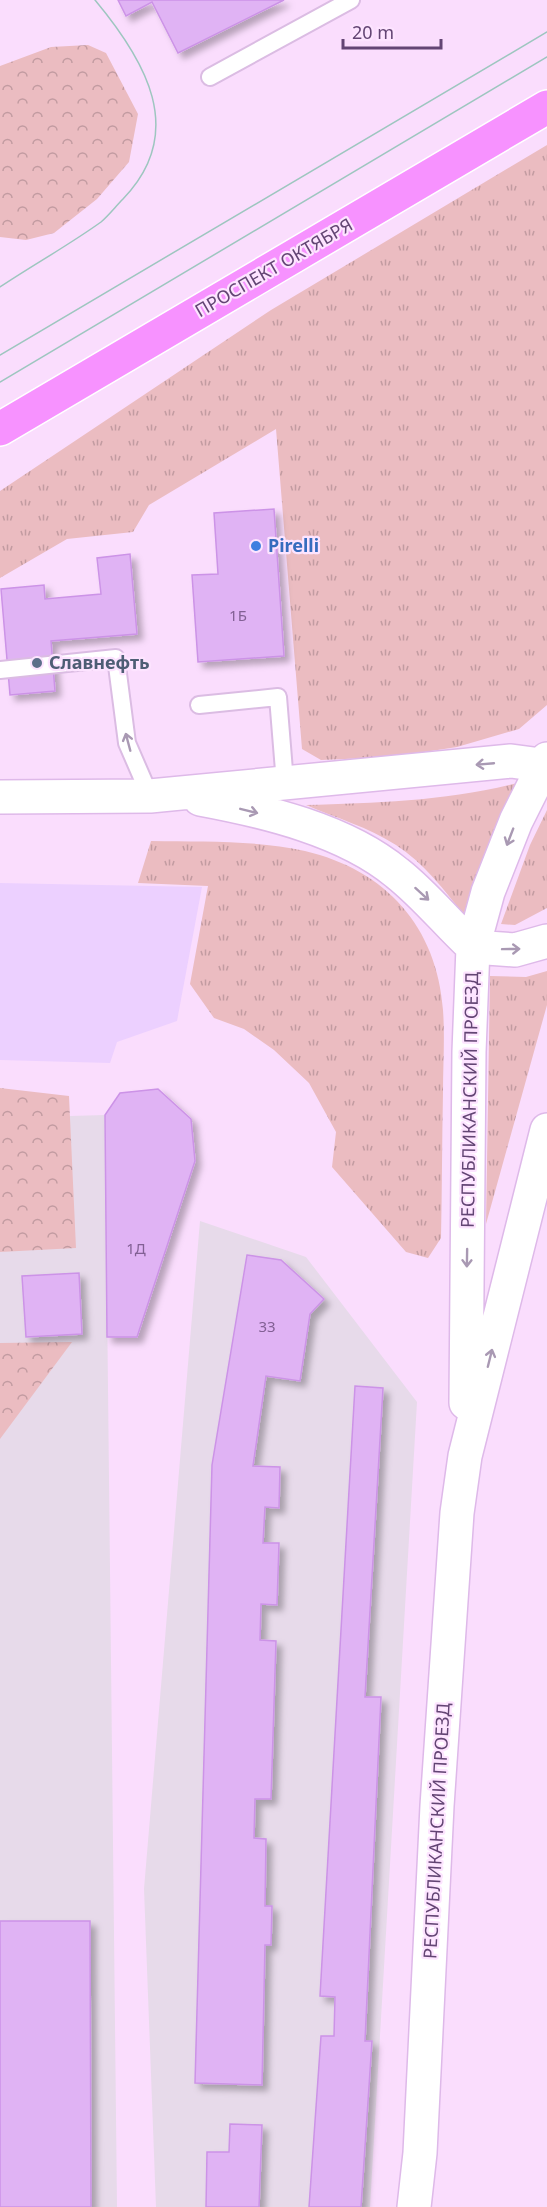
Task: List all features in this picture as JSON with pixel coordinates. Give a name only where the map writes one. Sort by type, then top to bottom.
[{"type":"main road","name":"ПРОСПЕКТ ОКТЯБРЯ","points":[[0,429],[547,107]]},
{"type":"main road","points":[[150,796],[511,761],[546,763]]},
{"type":"main road","name":"РЕСПУБЛИКАНСКИЙ ПРОЕЗД","points":[[414,2207],[420,2153],[437,1806],[458,1513],[465,1456],[469,1052],[473,947],[488,892],[516,820],[546,763]]},
{"type":"main road","points":[[0,790],[201,800],[306,825],[358,846],[395,871],[473,947],[515,950],[547,941]]},
{"type":"main road","name":"РЕСПУБЛИКАНСКИЙ ПРОЕЗД","points":[[465,1456],[547,1130]]},
{"type":"lane","points":[[210,77],[351,0]]},
{"type":"lane","points":[[0,670],[116,658],[127,744],[150,796]]},
{"type":"lane","points":[[199,705],[278,697],[285,783]]},
{"type":"shaded area","points":[[0,883],[202,887],[177,1021],[117,1042],[110,1063],[0,1060]]},
{"type":"shaded area","points":[[105,1115],[117,2207],[0,2207],[0,1118]]},
{"type":"shaded area","points":[[200,1221],[306,1257],[417,1402],[370,2207],[156,2207],[144,1889]]},
{"type":"green space","points":[[88,45],[106,53],[138,114],[129,162],[97,199],[54,233],[26,240],[0,237],[0,66],[51,47]]},
{"type":"green space","points":[[547,145],[547,705],[519,729],[457,747],[392,757],[321,760],[302,749],[276,429],[149,505],[133,532],[67,539],[0,578],[0,491],[271,310]]},
{"type":"green space","points":[[517,783],[465,916],[425,869],[396,845],[363,828],[306,805],[386,802],[438,797]]},
{"type":"green space","points":[[547,810],[547,908],[515,925],[501,924],[530,845]]},
{"type":"green space","points":[[151,841],[267,845],[305,851],[334,860],[360,872],[383,888],[402,906],[418,928],[439,980],[444,1020],[441,1238],[428,1258],[406,1252],[332,1167],[336,1132],[309,1083],[274,1050],[244,1029],[214,1018],[190,984],[208,886],[138,883]]},
{"type":"green space","points":[[547,971],[547,1005],[486,1224],[490,976],[526,977]]},
{"type":"green space","points":[[0,1088],[69,1096],[76,1248],[0,1252]]},
{"type":"green space","points":[[72,1342],[0,1439],[0,1343]]},
{"type":"building","points":[[118,0],[284,0],[178,53],[152,2],[126,16]]},
{"type":"building","points":[[274,509],[284,656],[198,662],[192,575],[218,574],[214,513]]},
{"type":"building","points":[[130,554],[137,634],[51,641],[55,691],[10,695],[1,589],[44,585],[45,599],[101,594],[97,558]]},
{"type":"building","points":[[158,1089],[191,1119],[195,1161],[137,1337],[107,1337],[105,1115],[120,1093]]},
{"type":"building","points":[[247,1255],[281,1260],[324,1299],[310,1314],[300,1381],[266,1376],[253,1466],[280,1467],[279,1508],[265,1507],[263,1543],[279,1543],[277,1605],[261,1604],[260,1640],[276,1641],[271,1799],[255,1799],[254,1838],[266,1839],[265,1906],[272,1906],[271,1945],[265,1945],[262,2085],[195,2083],[212,1465]]},
{"type":"building","points":[[79,1273],[82,1334],[26,1337],[22,1276]]},
{"type":"building","points":[[355,1386],[383,1388],[365,1697],[381,1697],[365,2041],[372,2041],[361,2207],[309,2207],[321,2036],[334,2036],[335,1997],[320,1996]]},
{"type":"building","points":[[0,1921],[90,1921],[91,2207],[0,2207]]},
{"type":"building","points":[[230,2124],[262,2125],[259,2207],[206,2207],[207,2152],[229,2152]]},
{"type":"tram line","points":[[0,287],[101,222],[143,174],[153,148],[156,122],[152,97],[143,72],[130,47],[95,0]]},
{"type":"tram line","points":[[0,355],[547,32]]},
{"type":"tram line","points":[[0,382],[547,57]]},
{"type":"place","name":"Pirelli","points":[[256,546]]},
{"type":"place","name":"Славнефть","points":[[37,663]]}]
